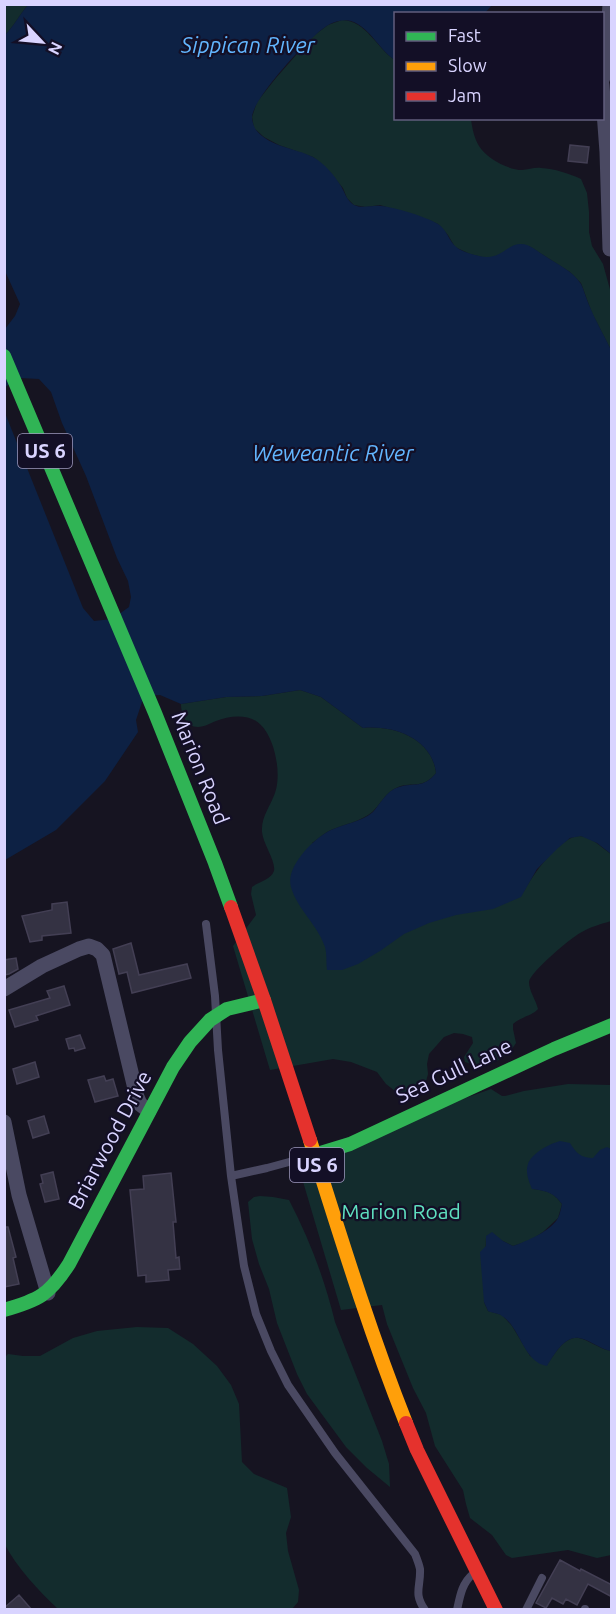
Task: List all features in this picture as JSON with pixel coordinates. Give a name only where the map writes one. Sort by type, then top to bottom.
[{"type":"main road","name":"Marion Road","points":[[4,356],[113,612],[215,863],[264,1000],[391,1385],[417,1450],[496,1610]]},
{"type":"main road","name":"Briarwood Drive","points":[[4,1310],[34,1302],[48,1293],[58,1281],[173,1067],[190,1041],[216,1016],[237,1006],[264,1000]]},
{"type":"main road","name":"Sea Gull Lane","points":[[314,1155],[350,1144],[544,1053],[612,1024]]},
{"type":"street","points":[[606,72],[610,4]]},
{"type":"street","points":[[604,100],[610,193],[610,249]]},
{"type":"street","points":[[4,989],[42,966],[79,949],[89,946],[97,949],[103,955],[137,1097],[140,1104],[149,1111]]},
{"type":"street","points":[[4,1122],[19,1195],[48,1293]]},
{"type":"lane","points":[[206,924],[231,1176],[244,1266],[256,1314],[288,1385],[335,1453],[415,1554],[420,1566],[417,1591],[424,1610]]},
{"type":"lane","points":[[231,1176],[314,1155]]},
{"type":"lane","points":[[457,1610],[460,1592],[467,1578],[476,1571]]},
{"type":"lane","points":[[526,1610],[542,1578]]},
{"type":"green space","points":[[5,5],[28,5],[5,35]]},
{"type":"green space","points":[[342,20],[358,25],[394,59],[394,120],[471,120],[479,146],[498,162],[516,169],[551,169],[581,179],[587,193],[592,246],[603,264],[611,293],[611,350],[592,313],[581,283],[570,272],[529,246],[512,247],[494,257],[482,257],[455,247],[438,224],[429,220],[380,205],[366,207],[354,205],[347,198],[343,188],[313,157],[279,145],[264,137],[254,128],[252,117],[257,102],[312,37],[328,25]]},
{"type":"green space","points":[[300,690],[321,697],[363,728],[386,729],[409,736],[427,751],[436,773],[426,782],[398,787],[366,816],[328,831],[312,843],[524,891],[547,858],[571,838],[579,836],[588,838],[611,854],[611,921],[575,936],[531,977],[530,989],[538,1009],[513,1024],[516,1043],[500,1059],[480,1065],[465,1062],[464,1057],[473,1043],[472,1037],[454,1033],[444,1037],[429,1054],[425,1085],[413,1094],[395,1091],[377,1072],[351,1062],[333,1059],[270,1070],[233,946],[256,915],[251,894],[252,887],[267,879],[274,871],[262,827],[277,785],[275,754],[268,735],[256,721],[247,717],[231,717],[198,727],[190,725],[185,719],[181,704]]},
{"type":"green space","points":[[568,1084],[611,1085],[611,1149],[607,1148],[611,1159],[533,1189],[549,1193],[562,1204],[558,1218],[531,1240],[513,1246],[486,1237],[484,1302],[488,1311],[502,1315],[512,1326],[530,1356],[547,1365],[564,1343],[574,1338],[583,1339],[611,1351],[611,1555],[597,1558],[568,1550],[512,1558],[506,1555],[492,1535],[470,1518],[463,1490],[435,1446],[426,1413],[413,1388],[387,1324],[382,1305],[341,1310],[296,1158],[491,1089],[505,1096]]},
{"type":"green space","points":[[260,1196],[289,1200],[303,1229],[316,1260],[335,1322],[382,1441],[389,1464],[390,1487],[346,1447],[307,1394],[297,1374],[277,1323],[269,1289],[252,1239],[248,1202]]},
{"type":"green space","points":[[137,1327],[168,1328],[193,1344],[217,1366],[231,1385],[239,1404],[242,1462],[254,1474],[287,1488],[291,1517],[286,1533],[288,1551],[299,1590],[298,1602],[292,1609],[58,1609],[28,1578],[4,1543],[5,1357],[8,1354],[40,1356],[73,1338],[97,1331]]},
{"type":"water","name":"Weweantic River","points":[[28,5],[492,5],[486,12],[394,12],[394,59],[358,24],[346,20],[330,24],[310,40],[272,82],[255,108],[252,119],[256,130],[268,140],[313,157],[321,163],[329,170],[354,205],[387,207],[426,218],[441,226],[456,247],[479,256],[493,256],[516,245],[528,245],[569,272],[581,284],[591,311],[611,350],[611,854],[597,843],[581,836],[570,838],[537,869],[521,897],[493,909],[456,915],[429,923],[404,934],[358,964],[342,970],[327,970],[326,950],[322,939],[298,903],[291,887],[292,871],[302,854],[324,834],[358,821],[373,812],[391,791],[399,787],[423,783],[436,773],[427,751],[409,736],[386,729],[363,728],[321,697],[300,690],[181,704],[160,695],[144,696],[136,720],[138,732],[105,781],[56,830],[5,860],[5,413],[83,608],[94,621],[112,619],[129,607],[131,597],[128,581],[51,392],[39,379],[20,378],[5,387],[5,329],[15,316],[20,304],[5,271],[5,35]]},
{"type":"water","points":[[560,1141],[570,1143],[579,1154],[589,1158],[593,1158],[600,1150],[607,1147],[611,1149],[611,1351],[583,1339],[574,1338],[560,1347],[547,1366],[539,1363],[527,1352],[508,1321],[501,1315],[488,1311],[484,1302],[480,1252],[486,1246],[486,1236],[492,1232],[513,1246],[538,1235],[555,1223],[562,1204],[549,1193],[532,1189],[527,1170],[530,1160],[537,1153]]},
{"type":"building","points":[[570,145],[589,147],[587,163],[568,161]]},
{"type":"building","points":[[67,902],[71,933],[42,936],[42,940],[30,942],[22,916],[52,910],[52,904]]},
{"type":"building","points":[[131,943],[139,975],[187,964],[191,978],[132,993],[127,972],[119,974],[113,949]]},
{"type":"building","points":[[16,958],[18,969],[4,975],[4,960]]},
{"type":"building","points":[[64,986],[70,1005],[36,1016],[38,1020],[15,1027],[9,1010],[50,998],[47,991]]},
{"type":"building","points":[[80,1035],[85,1048],[75,1051],[74,1048],[69,1049],[66,1039]]},
{"type":"building","points":[[35,1062],[39,1077],[17,1084],[13,1069]]},
{"type":"building","points":[[104,1076],[106,1081],[113,1079],[118,1096],[95,1102],[88,1080]]},
{"type":"building","points":[[44,1116],[49,1133],[33,1138],[28,1121]]},
{"type":"building","points":[[53,1172],[59,1199],[45,1202],[40,1184],[43,1183],[41,1175]]},
{"type":"building","points":[[171,1173],[176,1222],[173,1222],[176,1258],[179,1257],[180,1269],[168,1270],[169,1280],[146,1282],[146,1275],[138,1276],[130,1190],[144,1189],[143,1176]]},
{"type":"building","points":[[4,1227],[8,1227],[16,1257],[13,1258],[19,1284],[4,1287]]},
{"type":"building","points":[[560,1560],[612,1585],[612,1597],[588,1584],[577,1605],[566,1599],[563,1604],[552,1598],[546,1608],[536,1603]]},
{"type":"building","points":[[19,1595],[32,1610],[4,1610],[4,1608]]},
{"type":"traffic: fast","points":[[4,356],[155,713],[231,907]]},
{"type":"traffic: fast","points":[[4,1310],[42,1295],[49,1290],[69,1264],[173,1067],[190,1042],[210,1020],[227,1009],[264,1000]]},
{"type":"traffic: fast","points":[[314,1155],[350,1144],[554,1049],[612,1025]]},
{"type":"traffic: slow","points":[[310,1140],[367,1318],[406,1423]]},
{"type":"traffic: jam","points":[[231,907],[310,1140]]},
{"type":"traffic: jam","points":[[406,1423],[496,1610]]},
{"type":"water label","name":"Sippican River","points":[[248,45]]}]
